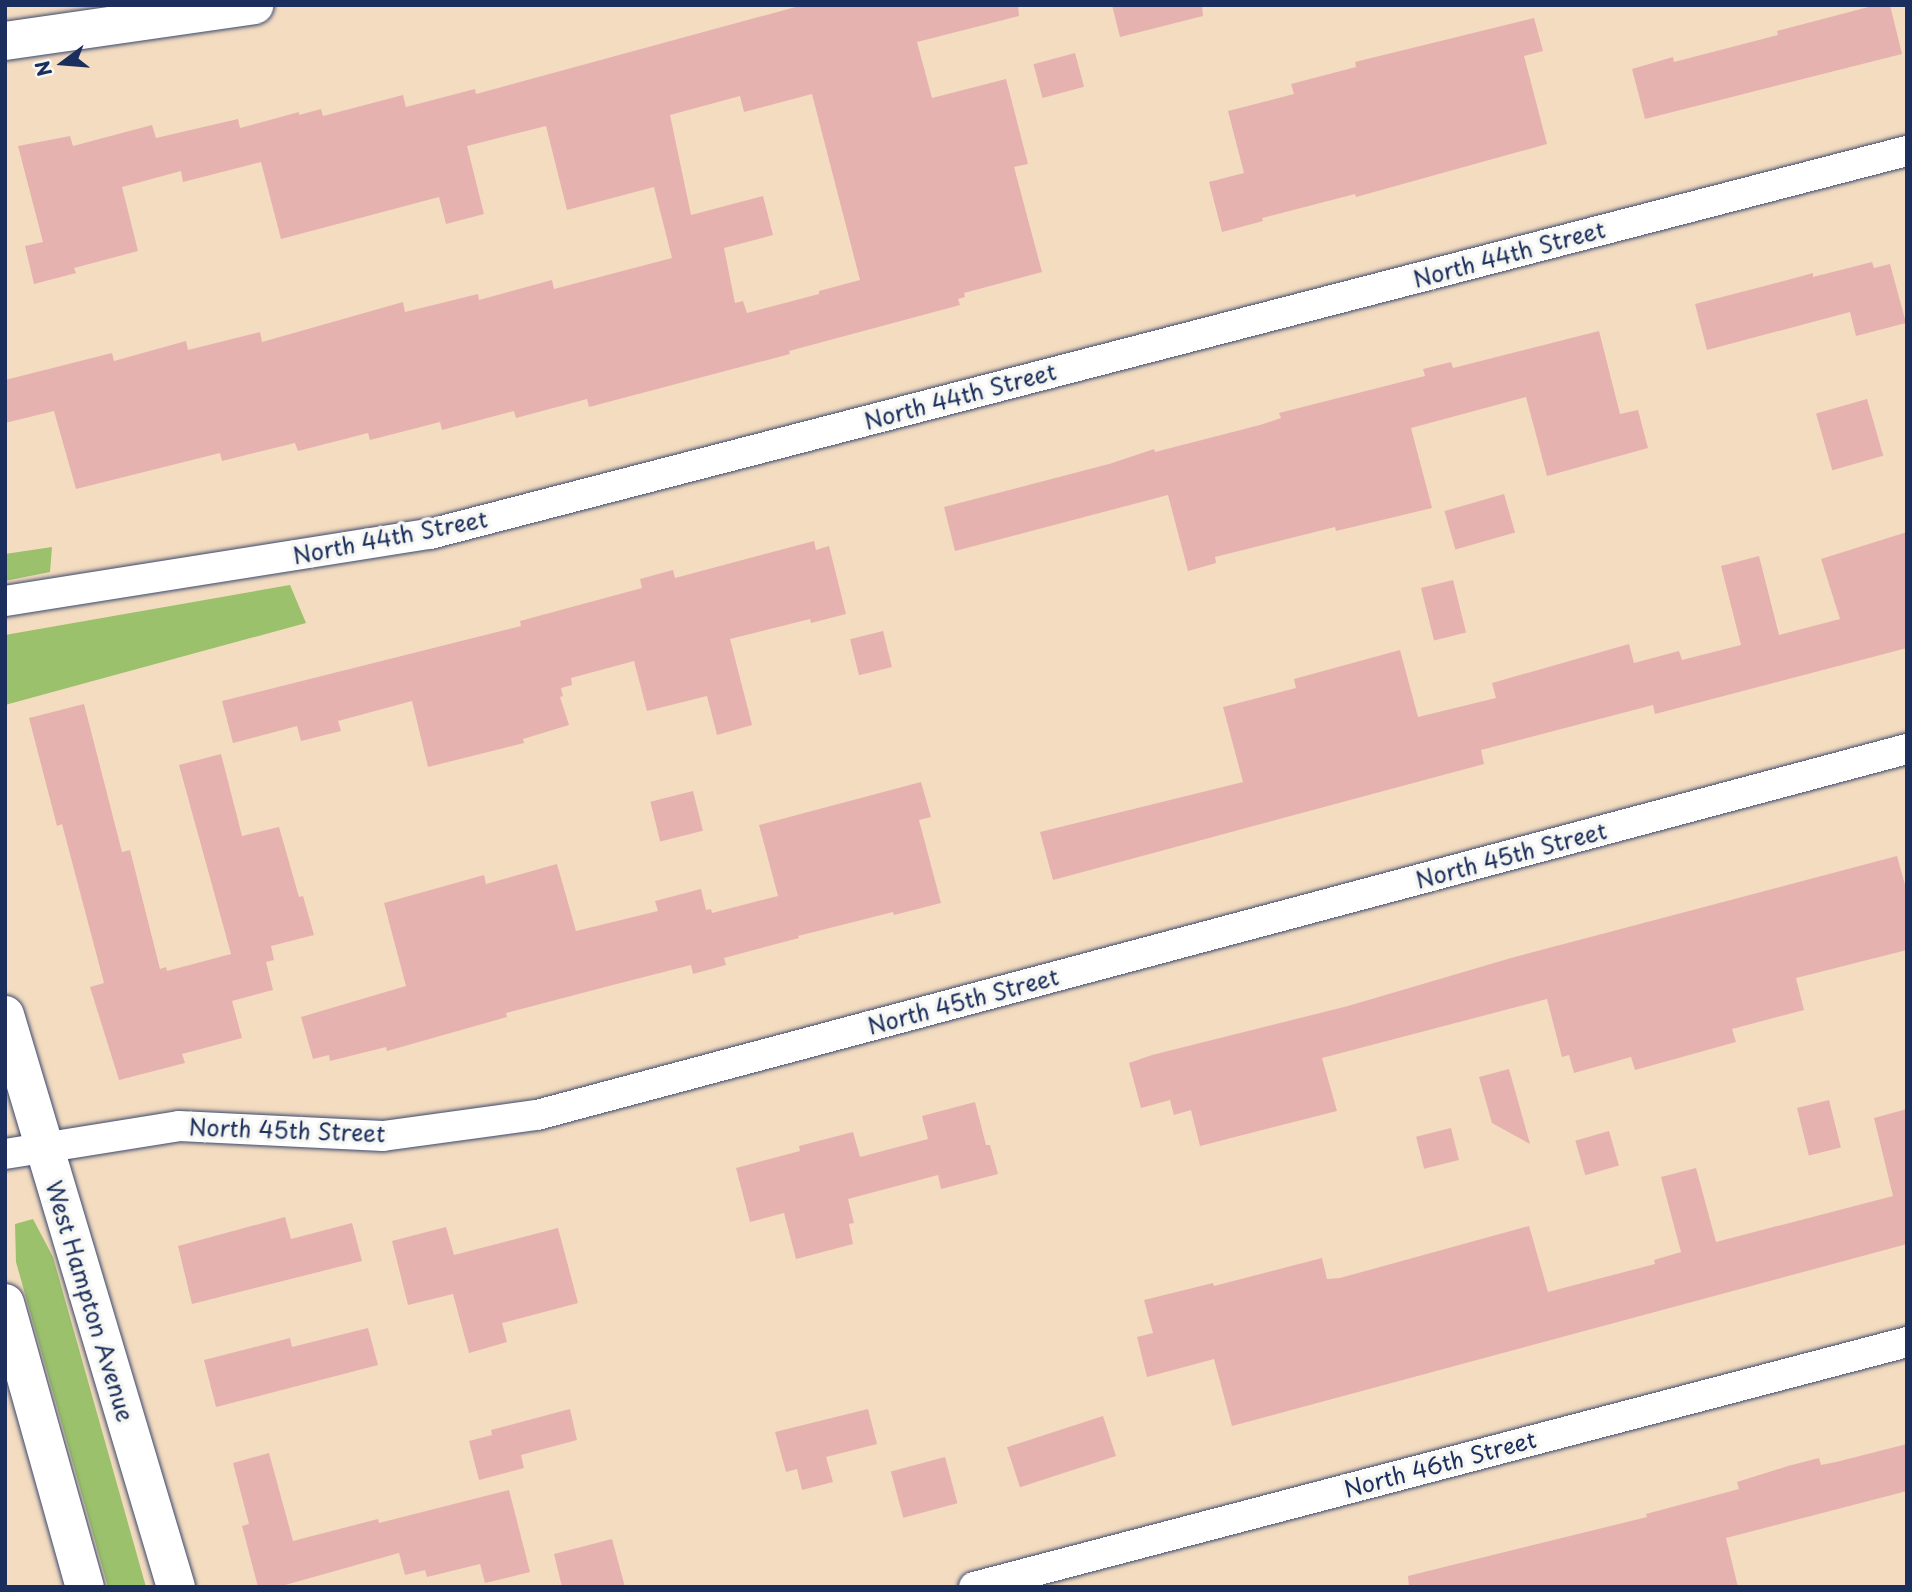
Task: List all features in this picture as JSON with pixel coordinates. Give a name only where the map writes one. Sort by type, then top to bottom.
[{"type":"main road","points":[[5,41],[252,5]]},
{"type":"main road","name":"West Hampton Avenue","points":[[5,1014],[42,1146],[176,1587]]},
{"type":"main road","points":[[5,1303],[85,1587]]},
{"type":"street","name":"North 44th Street","points":[[5,601],[430,534],[1907,151]]},
{"type":"street","name":"North 45th Street","points":[[5,1154],[179,1126],[383,1136],[537,1115],[1907,749]]},
{"type":"street","name":"North 46th Street","points":[[974,1587],[1907,1342]]},
{"type":"green space","points":[[52,547],[50,572],[5,581],[5,554]]},
{"type":"green space","points":[[290,585],[306,623],[5,705],[5,635]]},
{"type":"green space","points":[[33,1219],[53,1257],[146,1587],[108,1587],[16,1262],[15,1224]]},
{"type":"building","points":[[803,5],[1018,5],[1019,16],[917,42],[932,98],[1006,79],[1028,164],[1014,167],[1042,272],[964,293],[965,297],[958,299],[960,305],[789,351],[790,354],[589,407],[587,399],[516,418],[514,411],[442,430],[440,422],[370,440],[368,433],[298,451],[295,443],[222,461],[220,453],[76,489],[54,411],[5,423],[5,380],[112,353],[114,361],[186,341],[188,350],[260,332],[262,342],[403,302],[405,312],[478,294],[479,300],[552,280],[554,289],[672,258],[654,187],[567,210],[546,126],[467,146],[484,214],[446,224],[439,197],[281,239],[261,162],[183,182],[181,171],[122,187],[138,251],[74,268],[76,273],[34,284],[25,246],[43,242],[18,146],[70,136],[73,146],[152,125],[156,138],[238,119],[240,128],[299,112],[299,115],[321,109],[323,116],[403,95],[406,107],[475,89],[476,94]],"holes":[[[812,94],[860,280],[747,313],[743,301],[735,303],[724,248],[773,235],[763,196],[691,215],[670,115],[740,96],[744,112]]]},
{"type":"building","points":[[1112,5],[1202,5],[1203,16],[1120,37]]},
{"type":"building","points":[[1876,5],[1890,5],[1902,54],[1645,119],[1632,69],[1673,57],[1674,62],[1778,35],[1777,31]]},
{"type":"building","points":[[1534,18],[1543,51],[1524,56],[1547,144],[1356,197],[1355,194],[1262,218],[1263,221],[1222,232],[1209,182],[1244,173],[1228,111],[1294,94],[1291,84],[1356,67],[1355,62]]},
{"type":"building","points":[[1075,53],[1084,87],[1043,98],[1033,64]]},
{"type":"building","points":[[1872,262],[1874,268],[1890,264],[1906,323],[1856,336],[1850,312],[1707,350],[1695,304],[1813,273],[1813,277]]},
{"type":"building","points":[[1599,331],[1620,414],[1638,410],[1648,448],[1547,476],[1526,397],[1411,428],[1432,508],[1336,531],[1335,527],[1215,557],[1216,563],[1188,571],[1168,495],[955,551],[944,507],[1109,464],[1154,449],[1155,452],[1260,425],[1281,418],[1279,413],[1425,376],[1423,369],[1451,362],[1453,368]]},
{"type":"building","points":[[1867,399],[1883,456],[1832,470],[1816,414]]},
{"type":"building","points":[[1504,494],[1515,532],[1455,550],[1444,511]]},
{"type":"building","points":[[1907,532],[1907,648],[1655,714],[1653,705],[1481,750],[1484,764],[1053,880],[1040,832],[1243,782],[1223,707],[1296,688],[1294,679],[1400,650],[1418,717],[1496,698],[1492,683],[1629,644],[1634,663],[1679,651],[1682,660],[1741,645],[1721,566],[1759,556],[1779,635],[1840,619],[1821,559]]},
{"type":"building","points":[[814,541],[816,550],[829,546],[846,614],[811,623],[810,619],[730,639],[752,725],[717,735],[707,696],[647,711],[634,661],[571,678],[572,685],[561,688],[563,696],[560,697],[569,725],[523,739],[524,743],[428,767],[412,701],[338,721],[341,731],[301,741],[297,726],[233,743],[222,701],[521,626],[520,621],[642,588],[640,579],[673,570],[675,578]]},
{"type":"building","points":[[1453,580],[1466,632],[1434,640],[1421,588]]},
{"type":"building","points":[[883,631],[892,667],[859,675],[850,639]]},
{"type":"building","points":[[84,704],[122,852],[130,850],[160,969],[166,967],[167,971],[231,954],[179,765],[221,754],[242,836],[279,827],[299,897],[303,896],[314,935],[271,946],[274,960],[266,962],[273,990],[232,1001],[242,1038],[182,1054],[185,1063],[119,1080],[90,987],[104,983],[62,824],[57,826],[29,718]]},
{"type":"building","points":[[921,782],[931,817],[919,820],[941,903],[798,936],[799,938],[724,958],[726,965],[693,974],[691,965],[506,1013],[507,1017],[387,1051],[386,1047],[330,1061],[329,1055],[313,1059],[301,1017],[406,986],[384,903],[484,875],[486,884],[557,864],[576,931],[658,911],[655,901],[701,889],[706,910],[711,909],[712,913],[778,896],[759,825]]},
{"type":"building","points":[[693,791],[703,831],[660,841],[650,802]]},
{"type":"building","points":[[1897,856],[1907,892],[1907,950],[1796,978],[1804,1010],[1732,1029],[1736,1042],[1635,1070],[1631,1057],[1574,1073],[1569,1055],[1562,1057],[1547,999],[1322,1058],[1337,1111],[1200,1146],[1191,1110],[1174,1115],[1170,1100],[1141,1108],[1129,1063],[1152,1055],[1348,1006],[1511,958]]},
{"type":"building","points":[[1509,1069],[1530,1144],[1492,1123],[1479,1077]]},
{"type":"building","points":[[1829,1100],[1841,1148],[1809,1156],[1797,1108]]},
{"type":"building","points":[[975,1102],[986,1145],[990,1145],[998,1174],[941,1189],[938,1175],[848,1199],[854,1223],[849,1224],[853,1244],[796,1259],[784,1213],[750,1222],[736,1168],[800,1151],[799,1146],[853,1132],[860,1157],[928,1139],[922,1116]]},
{"type":"building","points":[[1907,1109],[1907,1244],[1232,1426],[1214,1359],[1147,1377],[1137,1337],[1153,1333],[1144,1300],[1213,1283],[1214,1286],[1322,1258],[1327,1279],[1340,1278],[1529,1226],[1548,1292],[1655,1264],[1654,1260],[1681,1252],[1661,1177],[1696,1168],[1716,1242],[1893,1196],[1874,1118]]},
{"type":"building","points":[[1451,1128],[1459,1160],[1424,1169],[1416,1137]]},
{"type":"building","points":[[1609,1131],[1619,1166],[1585,1175],[1575,1141]]},
{"type":"building","points":[[285,1217],[291,1239],[352,1223],[362,1261],[192,1304],[178,1246]]},
{"type":"building","points":[[446,1227],[454,1255],[558,1228],[578,1303],[502,1323],[507,1342],[469,1353],[453,1294],[408,1305],[392,1241]]},
{"type":"building","points":[[368,1328],[378,1365],[216,1407],[204,1360],[290,1338],[292,1347]]},
{"type":"building","points":[[570,1409],[577,1440],[521,1455],[524,1468],[479,1480],[469,1441],[492,1435],[491,1430]]},
{"type":"building","points":[[868,1409],[877,1444],[826,1457],[833,1482],[802,1490],[797,1469],[786,1472],[775,1432]]},
{"type":"building","points":[[1103,1416],[1116,1456],[1020,1487],[1007,1447]]},
{"type":"building","points":[[1907,1444],[1907,1491],[1726,1538],[1738,1587],[1409,1587],[1408,1576],[1647,1517],[1646,1514],[1739,1489],[1737,1482],[1788,1466],[1819,1458],[1821,1465]]},
{"type":"building","points":[[269,1453],[293,1541],[378,1519],[379,1523],[509,1490],[530,1572],[485,1583],[480,1564],[427,1577],[425,1570],[405,1575],[399,1553],[278,1587],[258,1587],[242,1526],[249,1524],[233,1463]]},
{"type":"building","points":[[945,1457],[957,1503],[903,1518],[891,1471]]},
{"type":"building","points":[[612,1539],[625,1587],[562,1587],[554,1554]]}]
